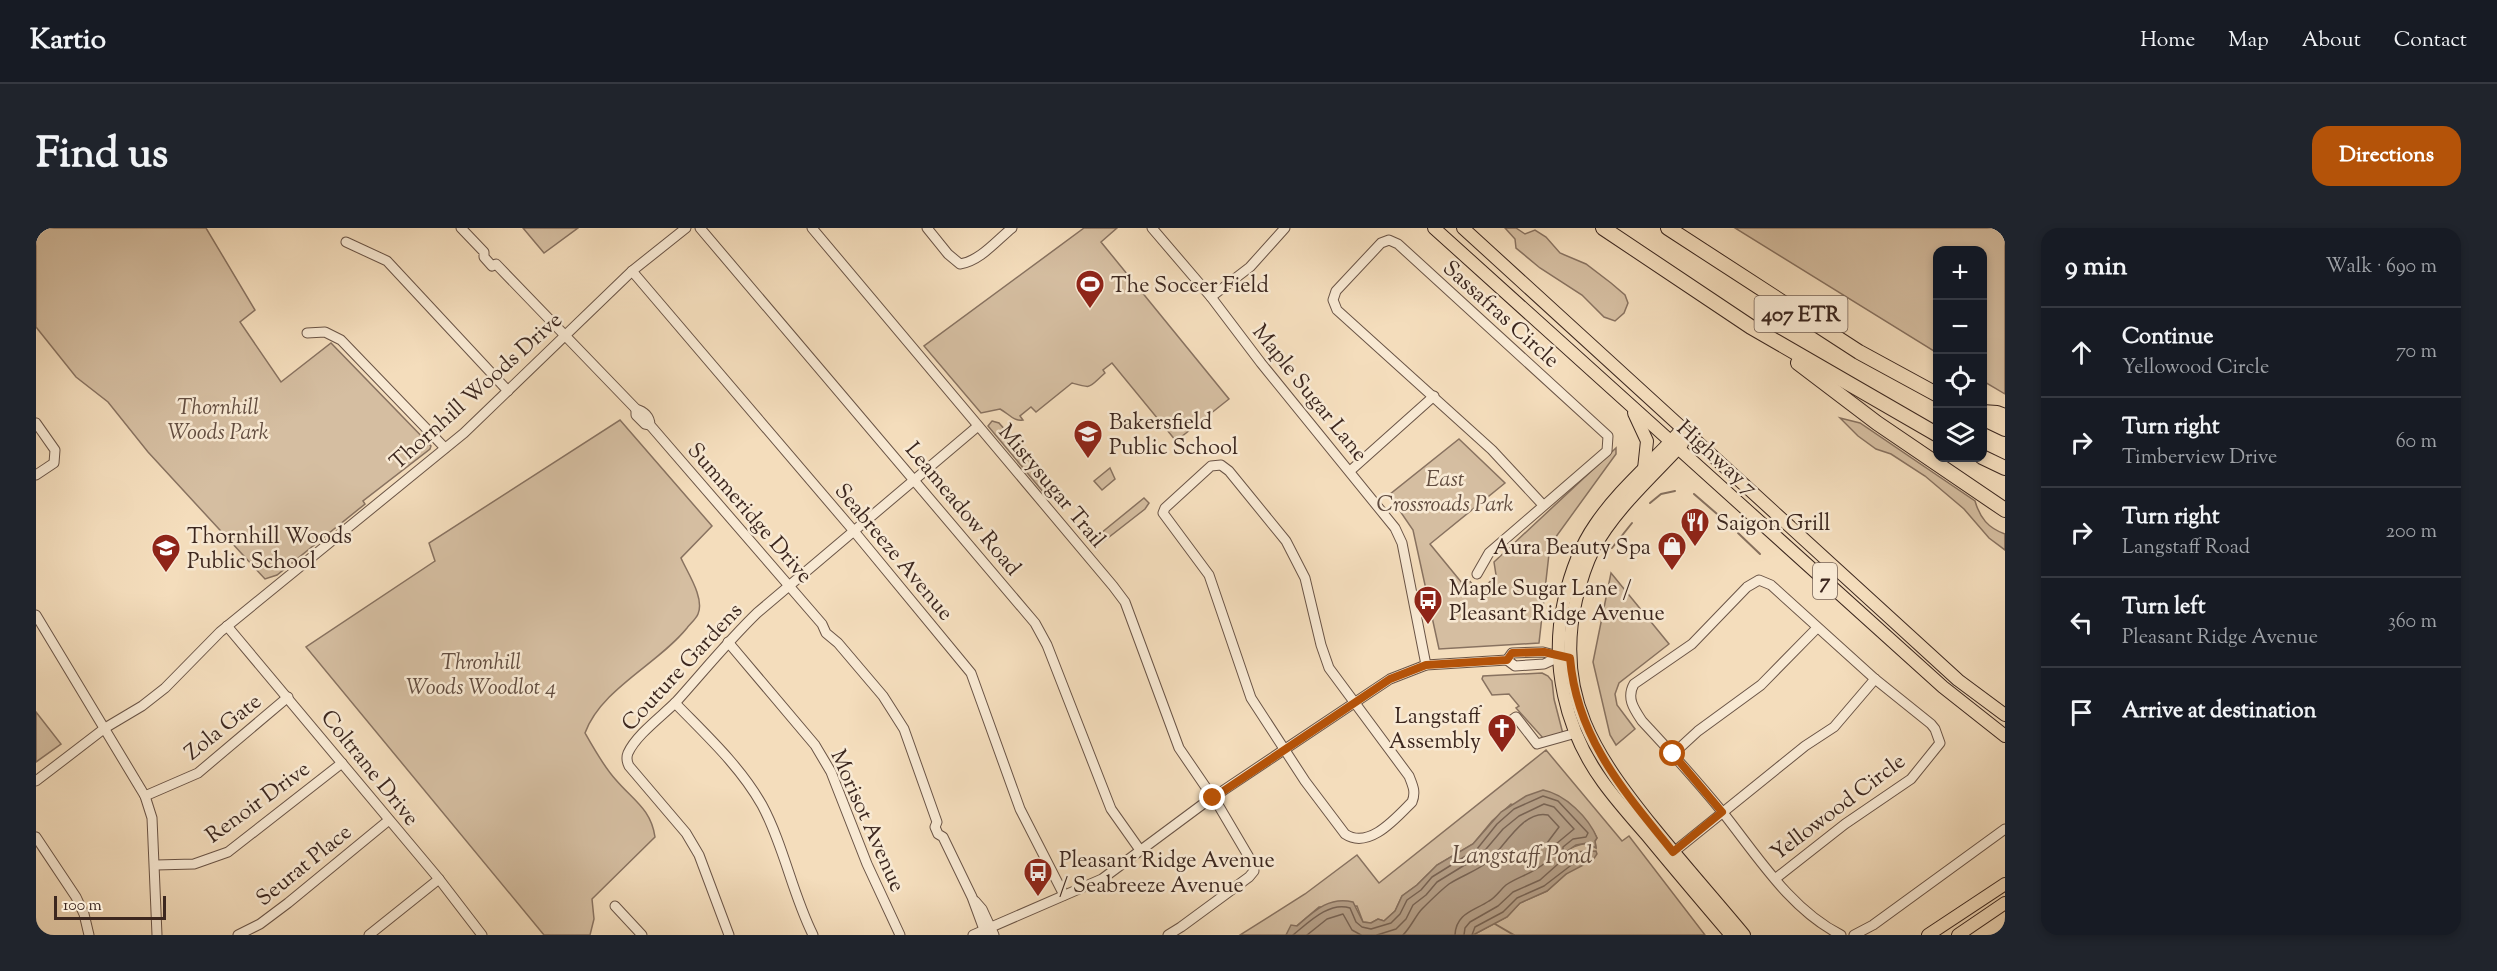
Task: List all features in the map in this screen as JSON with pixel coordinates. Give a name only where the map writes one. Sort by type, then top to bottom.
[{"type":"highway","name":"407 ETR","points":[[1603,228],[1751,327],[1933,432]]},
{"type":"highway","name":"407 ETR","points":[[1668,228],[1859,352],[1933,392]]},
{"type":"highway","points":[[1751,327],[1876,423],[2005,510]]},
{"type":"highway","points":[[1987,413],[2005,416]]},
{"type":"highway","points":[[1987,420],[2005,429]]},
{"type":"highway","points":[[1987,459],[2005,468]]},
{"type":"main road","name":"Highway 7","points":[[1434,228],[1943,687],[2005,736]]},
{"type":"main road","name":"Highway 7","points":[[1462,228],[1959,681],[2005,715]]},
{"type":"main road","points":[[1628,401],[1645,433],[1647,448],[1644,469]]},
{"type":"main road","points":[[1686,431],[1624,506],[1593,549],[1580,585],[1560,681],[1567,710],[1576,733],[1602,780],[1744,935]]},
{"type":"main road","points":[[1674,446],[1644,469],[1594,526],[1569,577],[1559,624],[1565,657],[1580,711],[1597,750],[1614,779],[1669,855],[1731,935]]},
{"type":"main road","points":[[1928,935],[2005,885]]},
{"type":"main road","points":[[1958,935],[2005,903]]},
{"type":"street","name":"Summeridge Drive","points":[[461,228],[484,252],[484,257],[492,266],[496,264],[636,409],[642,411],[650,420],[650,425],[822,624],[829,637],[838,643],[883,696],[904,729],[937,822],[935,827],[938,834],[943,837],[972,897],[982,909],[988,932]]},
{"type":"street","name":"Thornhill Woods Drive","points":[[36,781],[105,728],[142,706],[165,688],[227,626],[445,448],[508,391],[632,271],[686,228]]},
{"type":"street","name":"Leameadow Road","points":[[700,228],[1035,623],[1047,645],[1111,809],[1140,850]]},
{"type":"street","name":"Mistysugar Trail","points":[[812,228],[1125,602],[1179,748],[1250,856],[1254,871],[1249,877],[1168,935]]},
{"type":"street","points":[[927,228],[948,254],[960,264],[968,263],[984,252],[1012,228]]},
{"type":"street","points":[[1211,297],[1250,267],[1285,228]]},
{"type":"street","name":"Maple Sugar Lane","points":[[1156,229],[1395,528],[1402,543],[1426,665]]},
{"type":"street","name":"Sassafras Circle","points":[[1477,574],[1489,553],[1607,451],[1608,436],[1398,244],[1389,240],[1381,243],[1336,291],[1333,300],[1337,310],[1492,450],[1543,505]]},
{"type":"street","points":[[346,242],[387,261],[508,391]]},
{"type":"street","name":"Seabreeze Avenue","points":[[632,271],[854,530],[971,673],[1020,808],[1064,895]]},
{"type":"street","points":[[307,333],[322,331],[341,339],[445,448]]},
{"type":"street","points":[[1350,471],[1434,396]]},
{"type":"street","points":[[36,423],[55,450],[54,463],[36,475]]},
{"type":"street","name":"Couture Gardens","points":[[729,935],[699,855],[686,833],[636,776],[627,761],[628,753],[728,642],[788,586],[978,426]]},
{"type":"street","points":[[1221,465],[1229,471],[1286,541],[1305,579],[1329,668],[1353,702],[1409,776],[1415,793],[1412,802],[1402,812],[1367,839],[1352,839],[1345,834],[1284,750],[1251,698],[1209,575],[1163,513],[1211,466],[1221,465]]},
{"type":"street","name":"Yellowood Circle","points":[[1775,879],[1845,824],[1911,779],[1940,743],[1931,724],[1875,679],[1771,585],[1759,580],[1747,586],[1692,644],[1634,684],[1630,690],[1632,706],[1642,721],[1722,812],[1775,879],[1808,912],[1841,935]]},
{"type":"street","points":[[36,615],[145,796],[152,818],[156,865],[157,935]]},
{"type":"street","name":"Coltrane Drive","points":[[227,626],[439,879],[482,935]]},
{"type":"street","points":[[1673,754],[1698,731],[1761,685],[1817,628]]},
{"type":"street","name":"Morisot Avenue","points":[[728,642],[815,745],[831,771],[867,864],[900,935]]},
{"type":"street","points":[[974,935],[988,932],[1102,879],[1213,798],[1390,679],[1426,665],[1507,660],[1515,666],[1544,664],[1565,657]]},
{"type":"street","points":[[1669,855],[1805,746],[1834,727],[1875,679]]},
{"type":"street","name":"Zola Gate","points":[[145,796],[198,773],[288,697]]},
{"type":"street","points":[[675,703],[735,765],[762,806],[813,935]]},
{"type":"street","points":[[1501,728],[1516,717],[1537,744],[1576,733]]},
{"type":"street","name":"Renoir Drive","points":[[156,865],[194,864],[228,852],[342,763]]},
{"type":"street","name":"Seurat Place","points":[[238,935],[260,924],[288,903],[389,820]]},
{"type":"street","points":[[1854,935],[1873,925],[2005,829]]},
{"type":"street","points":[[36,837],[76,897],[84,914],[89,935]]},
{"type":"street","points":[[369,935],[439,879]]},
{"type":"street","points":[[615,906],[642,935]]},
{"type":"green space","name":"Thornhill Woods Park","points":[[36,228],[206,228],[255,310],[240,322],[281,382],[331,343],[431,446],[430,449],[363,501],[365,504],[277,575],[265,579],[148,452],[108,402],[76,377],[36,327]]},
{"type":"green space","points":[[523,228],[578,228],[544,253]]},
{"type":"green space","points":[[1084,228],[1117,228],[1101,242],[1229,399],[1176,441],[1112,363],[1103,370],[1105,373],[1090,386],[1072,383],[1036,412],[1031,407],[1020,416],[1023,420],[1020,420],[1000,409],[981,413],[924,346]]},
{"type":"green space","points":[[1505,228],[1516,228],[1525,234],[1535,230],[1546,237],[1560,253],[1586,264],[1625,295],[1628,303],[1624,313],[1615,321],[1604,317],[1582,295],[1540,268],[1516,248],[1515,239]]},
{"type":"green space","points":[[1735,228],[2005,228],[2005,394],[1987,383],[1987,246],[1933,246],[1933,351]]},
{"type":"green space","points":[[1840,418],[1860,423],[1975,501],[1986,522],[2005,534],[2005,550],[1989,538],[1964,509],[1925,476],[1891,454],[1876,449],[1858,436]]},
{"type":"green space","name":"Thronhill Woods Woodlot 4","points":[[620,420],[712,526],[681,558],[697,593],[700,608],[697,616],[675,641],[604,703],[593,717],[585,733],[607,769],[650,819],[655,837],[592,899],[594,919],[590,935],[544,935],[306,647],[435,561],[429,543]]},
{"type":"green space","points":[[992,421],[999,423],[1054,486],[1044,493],[988,426]]},
{"type":"green space","name":"East Crossroads Park","points":[[1459,439],[1505,483],[1430,544],[1462,583],[1468,579],[1474,586],[1485,587],[1496,575],[1494,562],[1616,448],[1616,454],[1550,545],[1539,643],[1439,649],[1413,530],[1389,495]]},
{"type":"green space","points":[[1110,468],[1115,479],[1102,490],[1094,481]]},
{"type":"green space","points":[[1144,498],[1149,503],[1145,509],[1095,548],[1090,542]]},
{"type":"green space","points":[[1611,573],[1669,644],[1619,683],[1615,694],[1617,705],[1635,729],[1616,745],[1610,735],[1593,662]]},
{"type":"green space","points":[[1542,673],[1552,681],[1563,734],[1543,738],[1516,708],[1519,706],[1509,694],[1492,695],[1482,679],[1483,676]]},
{"type":"green space","points":[[36,712],[61,744],[36,762]]},
{"type":"green space","points":[[1546,750],[1622,841],[1629,836],[1705,935],[1473,935],[1507,917],[1520,903],[1547,891],[1566,874],[1573,852],[1566,852],[1567,849],[1585,844],[1596,847],[1597,838],[1594,832],[1511,804],[1492,821],[1473,844],[1437,865],[1402,896],[1395,911],[1384,921],[1378,919],[1371,923],[1363,922],[1357,906],[1319,907],[1286,935],[1240,935],[1305,894],[1357,855],[1379,883]]},
{"type":"water","name":"Langstaff Pond","points":[[1543,790],[1560,796],[1575,808],[1597,838],[1596,848],[1587,843],[1576,845],[1566,852],[1596,851],[1597,854],[1593,860],[1566,874],[1547,891],[1520,903],[1507,917],[1473,935],[1286,935],[1291,925],[1297,926],[1322,906],[1337,901],[1353,902],[1363,922],[1371,923],[1378,919],[1384,921],[1395,911],[1402,896],[1437,865],[1473,844],[1501,812],[1526,796]]},
{"type":"waterway","points":[[1650,503],[1661,494],[1675,491]]},
{"type":"waterway","points":[[1694,494],[1724,520]]},
{"type":"waterway","points":[[1612,548],[1632,523]]},
{"type":"waterway","points":[[1738,533],[1760,554]]},
{"type":"waterway","points":[[1495,924],[1514,935]]},
{"type":"place","name":"The Soccer Field","points":[[1090,310]]},
{"type":"place","name":"Bakersfield Public School","points":[[1088,460]]},
{"type":"place","name":"Saigon Grill","points":[[1695,548]]},
{"type":"place","name":"Aura Beauty Spa","points":[[1672,572]]},
{"type":"place","name":"Thornhill Woods Public School","points":[[166,574]]},
{"type":"place","name":"Maple Sugar Lane / Pleasant Ridge Avenue","points":[[1428,626]]},
{"type":"place","name":"Langstaff Assembly","points":[[1502,754]]},
{"type":"place","name":"Pleasant Ridge Avenue / Seabreeze Avenue","points":[[1038,898]]},
{"type":"route","points":[[1213,798],[1390,679],[1426,665],[1507,660],[1512,653],[1544,652],[1570,658],[1580,711],[1597,750],[1614,779],[1673,852],[1722,812],[1673,754]]}]
